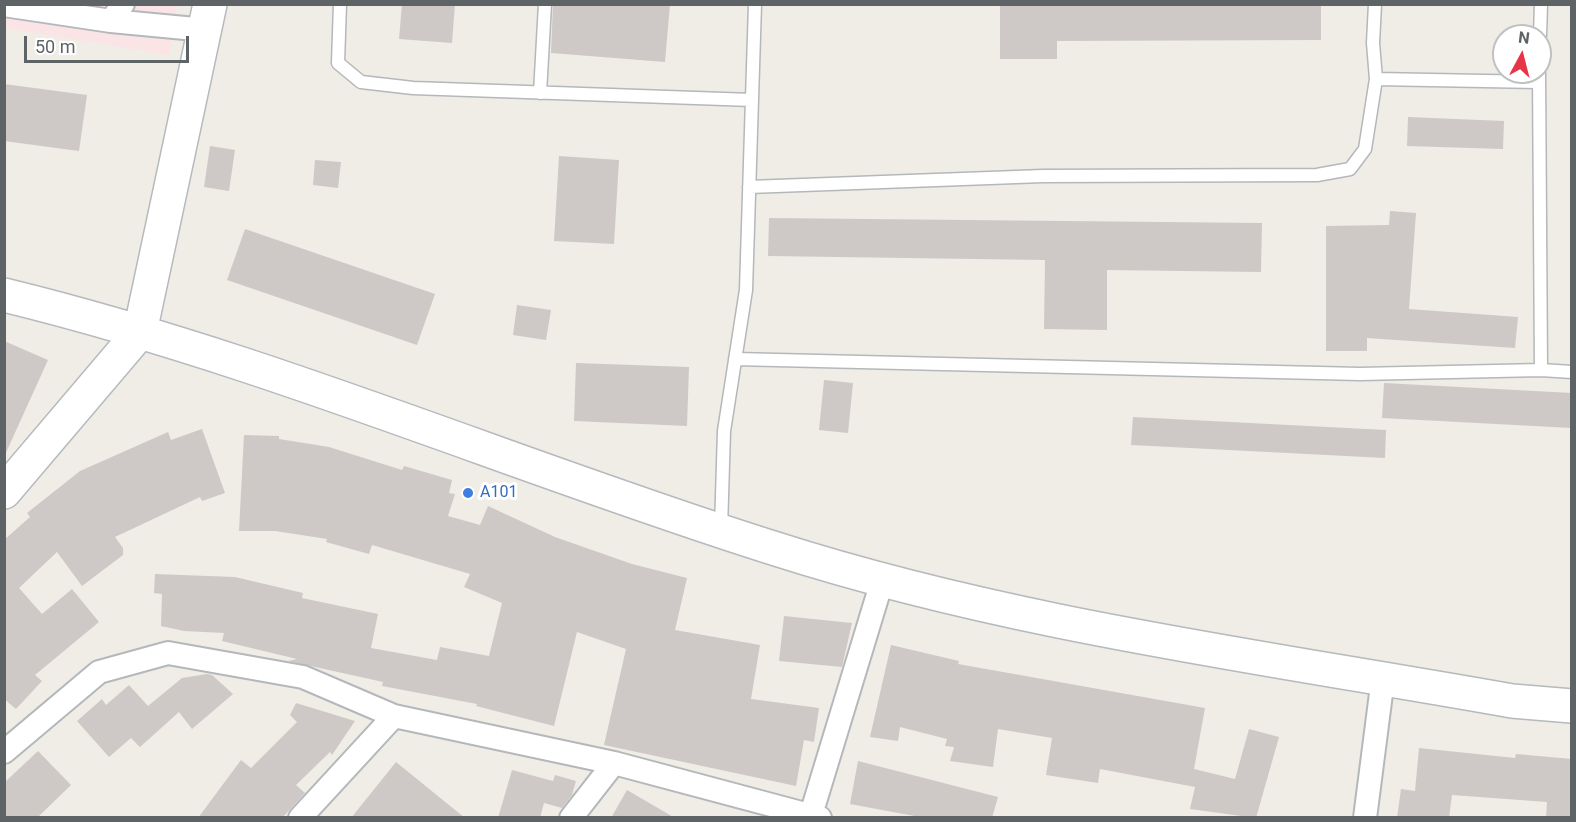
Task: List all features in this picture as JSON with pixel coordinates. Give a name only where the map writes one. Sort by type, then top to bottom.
[{"type":"main road","points":[[4,492],[140,332],[208,17]]},
{"type":"main road","points":[[4,295],[98,318],[340,397],[775,549],[1015,614],[1512,701],[1572,706]]},
{"type":"street","points":[[4,5],[208,17]]},
{"type":"street","points":[[4,752],[99,672],[168,653],[303,677],[394,716],[614,762],[814,817],[883,578]]},
{"type":"street","points":[[1365,818],[1383,678]]},
{"type":"street","points":[[300,818],[394,716]]},
{"type":"street","points":[[571,818],[614,762]]},
{"type":"lane","points":[[340,4],[338,63],[361,82],[413,88],[752,100]]},
{"type":"lane","points":[[540,93],[545,4]]},
{"type":"lane","points":[[721,530],[724,431],[746,290],[755,4]]},
{"type":"lane","points":[[749,187],[1043,176],[1317,175],[1350,169],[1365,149],[1376,79],[1373,43],[1375,4]]},
{"type":"lane","points":[[1540,24],[1541,4]]},
{"type":"lane","points":[[1376,79],[1492,78]]},
{"type":"lane","points":[[1538,84],[1541,370]]},
{"type":"lane","points":[[735,359],[1360,374],[1541,370],[1572,372]]},
{"type":"shaded area","points":[[4,5],[177,5],[169,55],[5,28]]},
{"type":"building","points":[[402,4],[455,4],[452,43],[399,39]]},
{"type":"building","points":[[553,4],[670,4],[665,62],[551,53]]},
{"type":"building","points":[[1000,4],[1321,4],[1321,40],[1057,41],[1057,59],[1000,59]]},
{"type":"building","points":[[4,84],[87,95],[79,151],[4,141]]},
{"type":"building","points":[[1408,117],[1504,121],[1503,149],[1407,146]]},
{"type":"building","points":[[210,146],[235,150],[229,191],[204,187]]},
{"type":"building","points":[[559,156],[619,160],[614,244],[554,241]]},
{"type":"building","points":[[315,160],[341,162],[338,188],[313,185]]},
{"type":"building","points":[[1390,211],[1416,213],[1409,309],[1518,317],[1515,348],[1367,338],[1367,351],[1326,351],[1326,226],[1389,225]]},
{"type":"building","points":[[769,218],[1262,223],[1261,272],[1107,270],[1107,330],[1044,329],[1045,260],[768,256]]},
{"type":"building","points":[[245,229],[435,294],[417,345],[227,280]]},
{"type":"building","points":[[517,305],[551,310],[546,340],[513,335]]},
{"type":"building","points":[[4,341],[48,360],[4,457]]},
{"type":"building","points":[[576,363],[689,367],[687,426],[574,421]]},
{"type":"building","points":[[824,380],[853,383],[848,433],[819,430]]},
{"type":"building","points":[[1384,383],[1572,393],[1572,428],[1382,418]]},
{"type":"building","points":[[1133,417],[1386,430],[1385,458],[1131,445]]},
{"type":"building","points":[[202,429],[225,493],[202,501],[200,497],[115,537],[123,548],[123,555],[82,586],[57,552],[19,588],[42,614],[72,589],[99,622],[35,675],[42,681],[16,709],[4,699],[4,540],[30,517],[27,513],[80,471],[168,432],[171,440]]},
{"type":"building","points":[[244,435],[279,436],[279,439],[329,447],[402,470],[404,466],[452,480],[449,493],[455,494],[448,516],[480,525],[488,506],[555,537],[632,564],[687,578],[675,630],[760,645],[751,699],[819,708],[814,742],[804,740],[796,786],[604,745],[626,649],[577,632],[554,726],[476,706],[477,704],[382,686],[383,682],[288,661],[297,659],[222,641],[224,633],[184,631],[161,626],[162,594],[154,593],[155,574],[235,577],[303,593],[302,598],[378,614],[371,648],[437,660],[440,647],[489,656],[502,603],[464,587],[470,574],[372,545],[369,554],[326,542],[327,539],[275,531],[239,531]]},
{"type":"building","points":[[784,616],[852,623],[842,667],[779,661]]},
{"type":"building","points":[[891,645],[959,661],[958,664],[1205,708],[1194,769],[1235,779],[1249,729],[1279,737],[1256,818],[1190,809],[1195,787],[1100,769],[1098,783],[1046,775],[1052,738],[998,729],[993,767],[950,761],[954,747],[945,746],[947,739],[900,727],[898,741],[870,737]]},
{"type":"building","points":[[212,675],[233,694],[192,729],[179,712],[140,747],[131,738],[109,757],[77,721],[102,699],[106,705],[129,685],[148,706],[182,678]]},
{"type":"building","points":[[296,703],[355,721],[332,755],[330,752],[296,785],[305,793],[282,818],[198,818],[241,760],[251,768],[297,722],[290,715]]},
{"type":"building","points":[[1419,748],[1515,758],[1516,754],[1572,759],[1572,818],[1546,818],[1547,802],[1452,795],[1449,818],[1397,818],[1401,789],[1415,791]]},
{"type":"building","points":[[38,751],[71,785],[37,818],[4,818],[4,783]]},
{"type":"building","points":[[858,761],[998,797],[992,818],[925,818],[850,804]]},
{"type":"building","points":[[396,762],[465,818],[351,818]]},
{"type":"building","points":[[512,770],[553,781],[555,775],[576,781],[572,795],[562,808],[544,803],[540,818],[498,818]]},
{"type":"building","points":[[627,790],[675,818],[611,818]]},
{"type":"place","name":"A101","points":[[468,493]]}]
